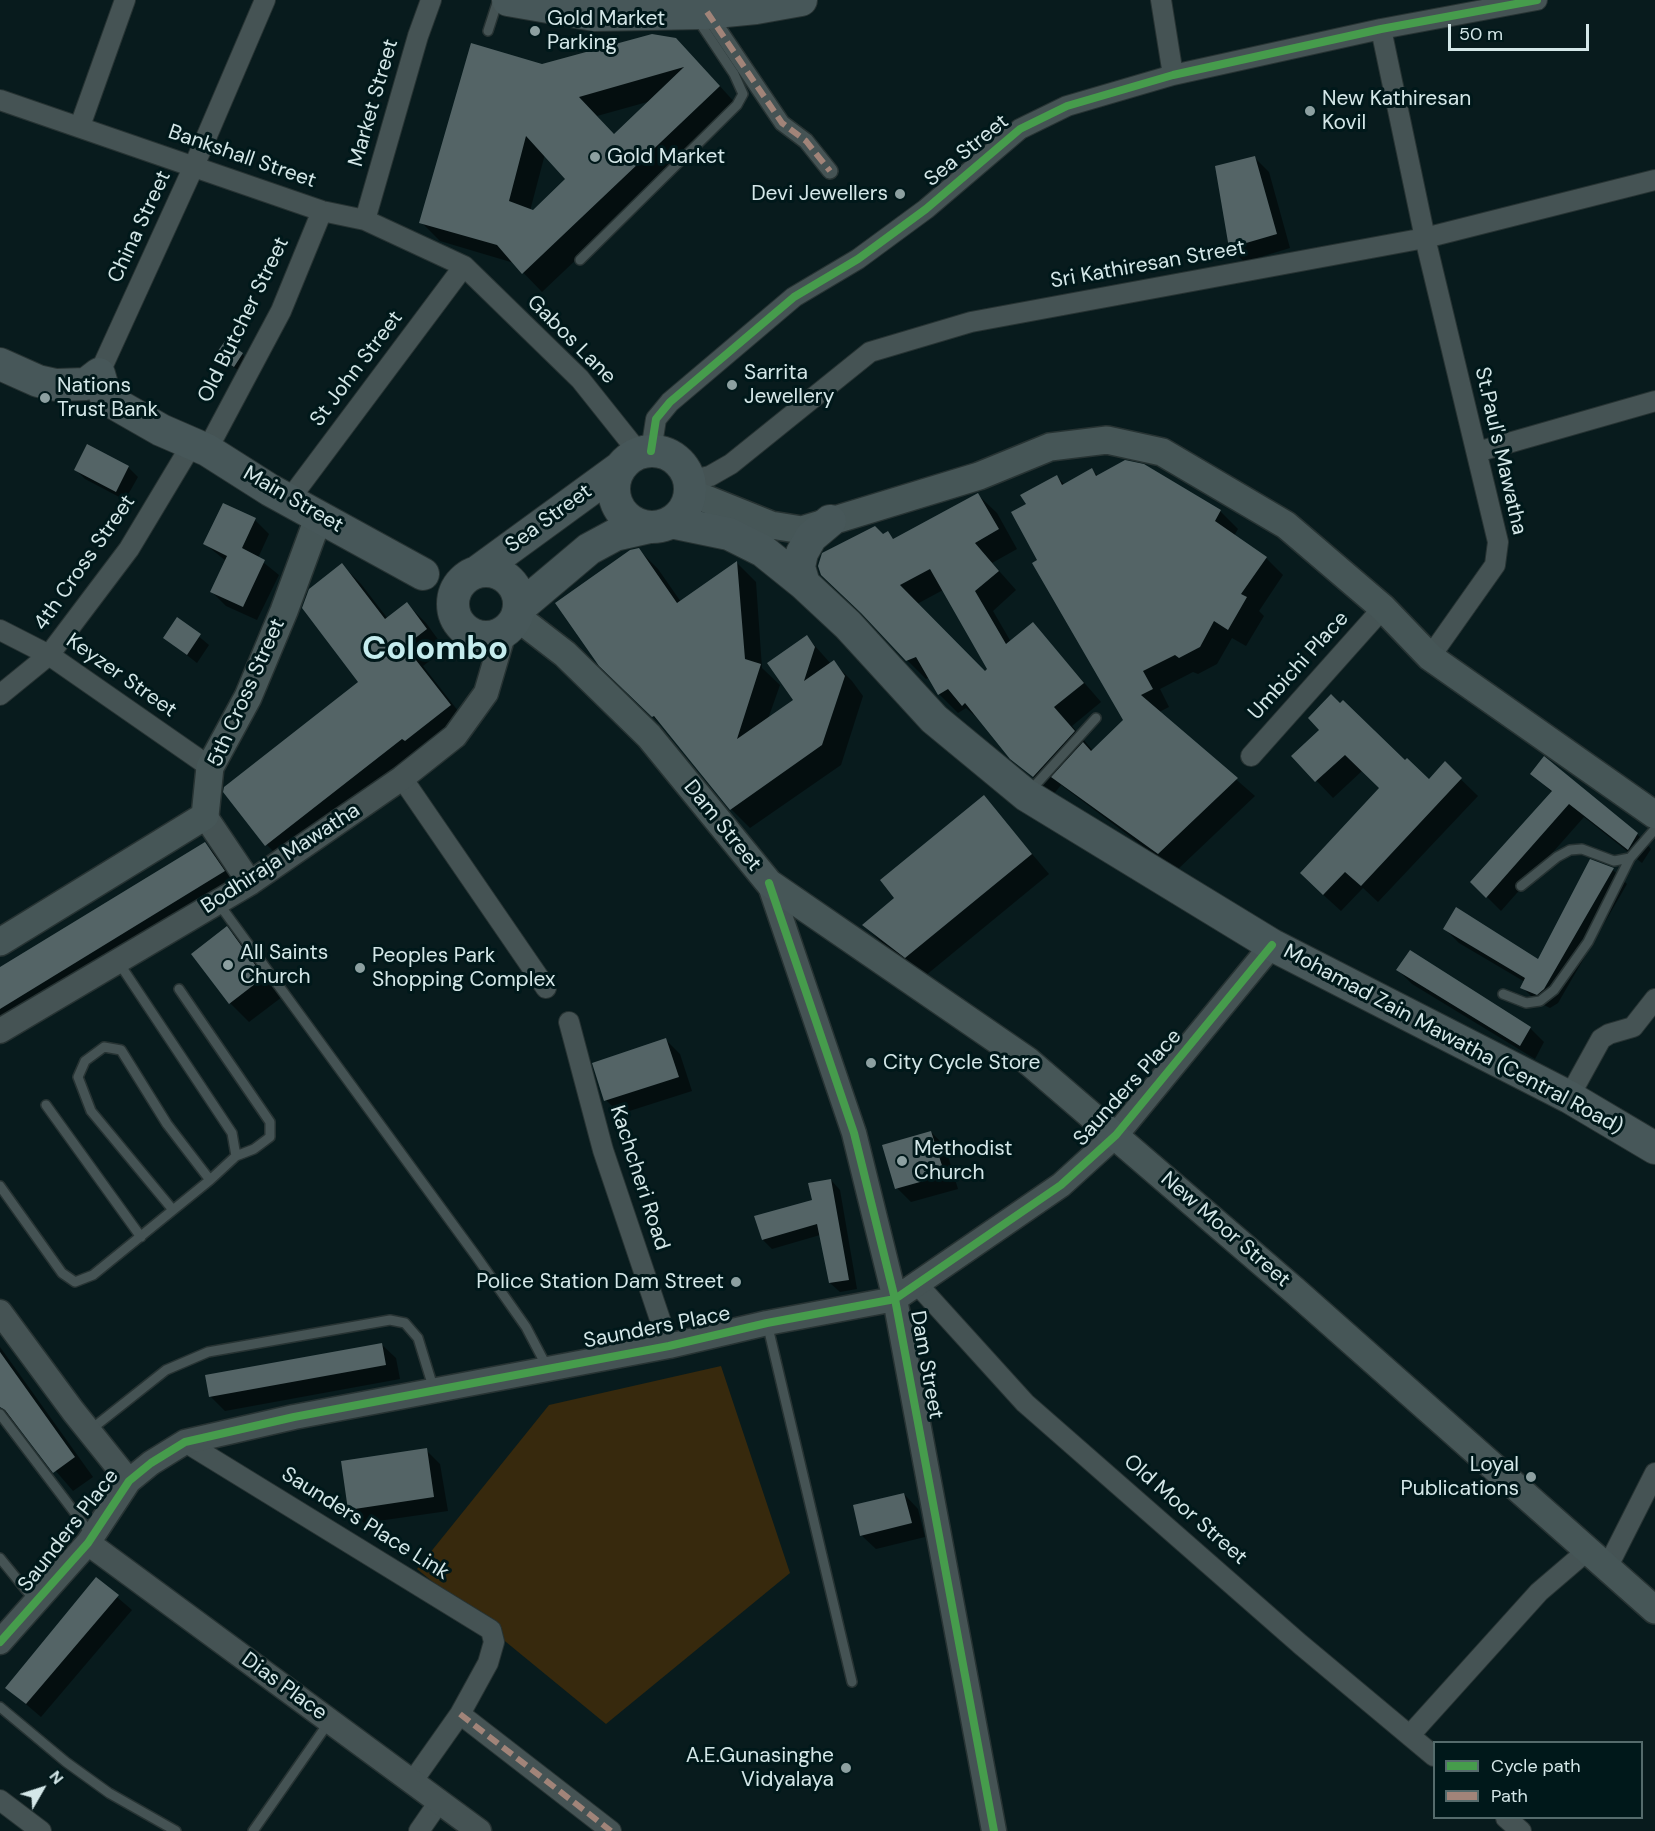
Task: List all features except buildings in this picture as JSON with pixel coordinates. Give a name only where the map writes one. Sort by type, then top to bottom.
[{"type":"main road","points":[[508,0],[594,15],[756,8],[801,0]]},
{"type":"main road","name":"Main Street","points":[[0,364],[38,381],[64,398],[136,428],[161,430]]},
{"type":"main road","name":"Main Street","points":[[38,381],[77,386],[86,384],[99,374],[105,395],[161,430],[200,447],[289,500],[423,574],[464,585]]},
{"type":"main road","points":[[689,487],[723,508],[788,530],[802,530],[979,476],[1050,447],[1107,440],[1162,452],[1286,525],[1383,608],[1430,657],[1655,815]]},
{"type":"main road","points":[[513,619],[518,592],[504,576],[496,572],[464,585],[458,621],[474,635],[494,636],[513,619],[589,549],[615,535],[660,525],[686,507],[689,487],[681,465],[672,458],[637,457],[616,477],[616,500],[629,519],[660,525]]},
{"type":"main road","name":"Sea Street","points":[[464,585],[637,457]]},
{"type":"main road","name":"5th Cross Street","points":[[205,816],[210,767],[248,697],[284,611],[319,516]]},
{"type":"main road","points":[[804,584],[799,567],[802,553],[811,537],[830,521]]},
{"type":"main road","name":"Mohamad Zain Mawatha (Central Road)","points":[[660,525],[729,534],[763,551],[804,584],[848,625],[934,719],[1026,795],[1272,945],[1569,1097],[1655,1148]]},
{"type":"main road","name":"Dam Street","points":[[513,619],[565,654],[649,736],[769,883]]},
{"type":"main road","points":[[0,942],[205,816]]},
{"type":"main road","name":"New Moor Street","points":[[769,883],[1028,1061],[1116,1135],[1655,1610]]},
{"type":"street","points":[[80,126],[125,0]]},
{"type":"street","name":"China Street","points":[[99,374],[194,166],[265,0]]},
{"type":"street","name":"Market Street","points":[[365,220],[418,36],[431,0]]},
{"type":"street","points":[[1161,0],[1173,75]]},
{"type":"street","name":"Sea Street","points":[[637,457],[656,419],[670,402],[794,297],[858,259],[926,209],[1020,129],[1067,106],[1173,75],[1381,29],[1537,0]]},
{"type":"street","points":[[700,12],[782,123],[806,141],[830,171]]},
{"type":"street","name":"St.Paul's Mawatha","points":[[1381,29],[1425,238],[1498,542],[1495,565],[1430,657]]},
{"type":"street","name":"Bankshall Street","points":[[0,100],[322,211],[365,220],[464,266]]},
{"type":"street","name":"Sri Kathiresan Street","points":[[689,487],[731,464],[870,352],[971,322],[1425,238],[1655,180]]},
{"type":"street","name":"Old Butcher Street","points":[[200,447],[281,311],[322,211]]},
{"type":"street","name":"Gabos Lane","points":[[464,266],[580,378],[637,457]]},
{"type":"street","name":"St John Street","points":[[289,500],[464,266]]},
{"type":"street","points":[[1477,452],[1655,401]]},
{"type":"street","name":"4th Cross Street","points":[[0,695],[49,655],[129,549],[200,447]]},
{"type":"street","name":"Umbichi Place","points":[[1251,756],[1383,608]]},
{"type":"street","name":"Bodhiraja Mawatha","points":[[0,1031],[250,883],[402,778],[455,736],[486,693],[513,619]]},
{"type":"street","name":"Keyzer Street","points":[[0,630],[49,655],[210,767]]},
{"type":"street","points":[[402,778],[546,988]]},
{"type":"street","points":[[205,816],[250,883]]},
{"type":"street","name":"Dam Street","points":[[769,883],[854,1133],[895,1299],[994,1831]]},
{"type":"street","name":"Saunders Place","points":[[0,1641],[90,1539],[129,1481],[151,1463],[184,1442],[294,1417],[669,1346],[767,1323],[895,1299],[1061,1185],[1116,1135],[1272,945]]},
{"type":"street","points":[[1569,1097],[1601,1039],[1609,1034],[1632,1028],[1655,999]]},
{"type":"street","name":"Kachcheri Road","points":[[569,1022],[603,1150],[669,1346]]},
{"type":"street","name":"Old Moor Street","points":[[918,1285],[1025,1403],[1300,1644],[1433,1755]]},
{"type":"street","points":[[0,1312],[129,1481]]},
{"type":"street","name":"Saunders Place Link","points":[[184,1442],[491,1630],[494,1642],[488,1663],[460,1714]]},
{"type":"street","points":[[1410,1736],[1539,1592],[1598,1559],[1655,1473]]},
{"type":"street","name":"Dias Place","points":[[90,1539],[329,1721],[479,1831]]},
{"type":"street","points":[[412,1782],[460,1714],[611,1831]]},
{"type":"street","points":[[0,1800],[41,1831]]},
{"type":"street","points":[[419,1831],[439,1802]]},
{"type":"street","points":[[1507,1819],[1521,1831]]},
{"type":"lane","points":[[488,31],[498,0]]},
{"type":"lane","points":[[580,260],[737,105],[743,94],[700,12]]},
{"type":"lane","points":[[1026,795],[1096,718]]},
{"type":"lane","points":[[1503,994],[1526,1004],[1540,1001],[1554,990],[1588,942],[1630,858],[1655,829]]},
{"type":"lane","points":[[1521,886],[1557,857],[1570,850],[1582,849],[1614,861],[1630,858]]},
{"type":"lane","points":[[217,902],[507,1300],[526,1327],[547,1368]]},
{"type":"lane","points":[[117,961],[232,1133],[236,1156]]},
{"type":"lane","points":[[0,1186],[62,1273],[75,1282],[93,1275],[210,1180],[236,1156],[254,1149],[270,1137],[270,1122],[179,989]]},
{"type":"lane","points":[[173,1210],[91,1111],[78,1077],[85,1061],[104,1047],[121,1050],[167,1124],[210,1180]]},
{"type":"lane","points":[[46,1105],[141,1237]]},
{"type":"lane","points":[[89,1431],[166,1371],[208,1353],[390,1320],[405,1323],[418,1338],[434,1390]]},
{"type":"lane","points":[[767,1323],[852,1682]]},
{"type":"lane","points":[[0,1414],[90,1539]]},
{"type":"lane","points":[[0,1558],[36,1602]]},
{"type":"lane","points":[[0,1707],[66,1762],[109,1793],[176,1831]]},
{"type":"lane","points":[[253,1831],[329,1721]]},
{"type":"shaded area","points":[[721,1366],[790,1573],[606,1724],[417,1569],[549,1405]]},
{"type":"marked path","points":[[707,12],[782,123],[806,141],[830,171]]},
{"type":"marked path","points":[[460,1714],[611,1831]]},
{"type":"cycle path","points":[[651,451],[656,419],[670,402],[794,297],[858,259],[926,209],[1020,129],[1067,106],[1173,75],[1381,29],[1537,0]]},
{"type":"cycle path","points":[[769,883],[854,1133],[895,1299],[994,1831]]},
{"type":"cycle path","points":[[0,1642],[88,1543],[129,1481],[151,1463],[185,1442],[294,1417],[669,1346],[767,1323],[895,1299],[1061,1185],[1116,1135],[1272,945]]},
{"type":"place","name":"Gold Market Parking","points":[[535,31]]},
{"type":"place","name":"New Kathiresan Kovil","points":[[1310,111]]},
{"type":"place","name":"Gold Market","points":[[595,157]]},
{"type":"place","name":"Devi Jewellers","points":[[900,194]]},
{"type":"place","name":"Sarrita Jewellery","points":[[732,385]]},
{"type":"place","name":"Nations Trust Bank","points":[[45,398]]},
{"type":"place","name":"All Saints Church","points":[[228,965]]},
{"type":"place","name":"Peoples Park Shopping Complex","points":[[360,968]]},
{"type":"place","name":"City Cycle Store","points":[[871,1063]]},
{"type":"place","name":"Methodist Church","points":[[902,1161]]},
{"type":"place","name":"Police Station Dam Street","points":[[736,1282]]},
{"type":"place","name":"Loyal Publications","points":[[1531,1477]]},
{"type":"place","name":"A.E.Gunasinghe Vidyalaya","points":[[846,1768]]},
{"type":"district","name":"Colombo","points":[[435,650]]}]
